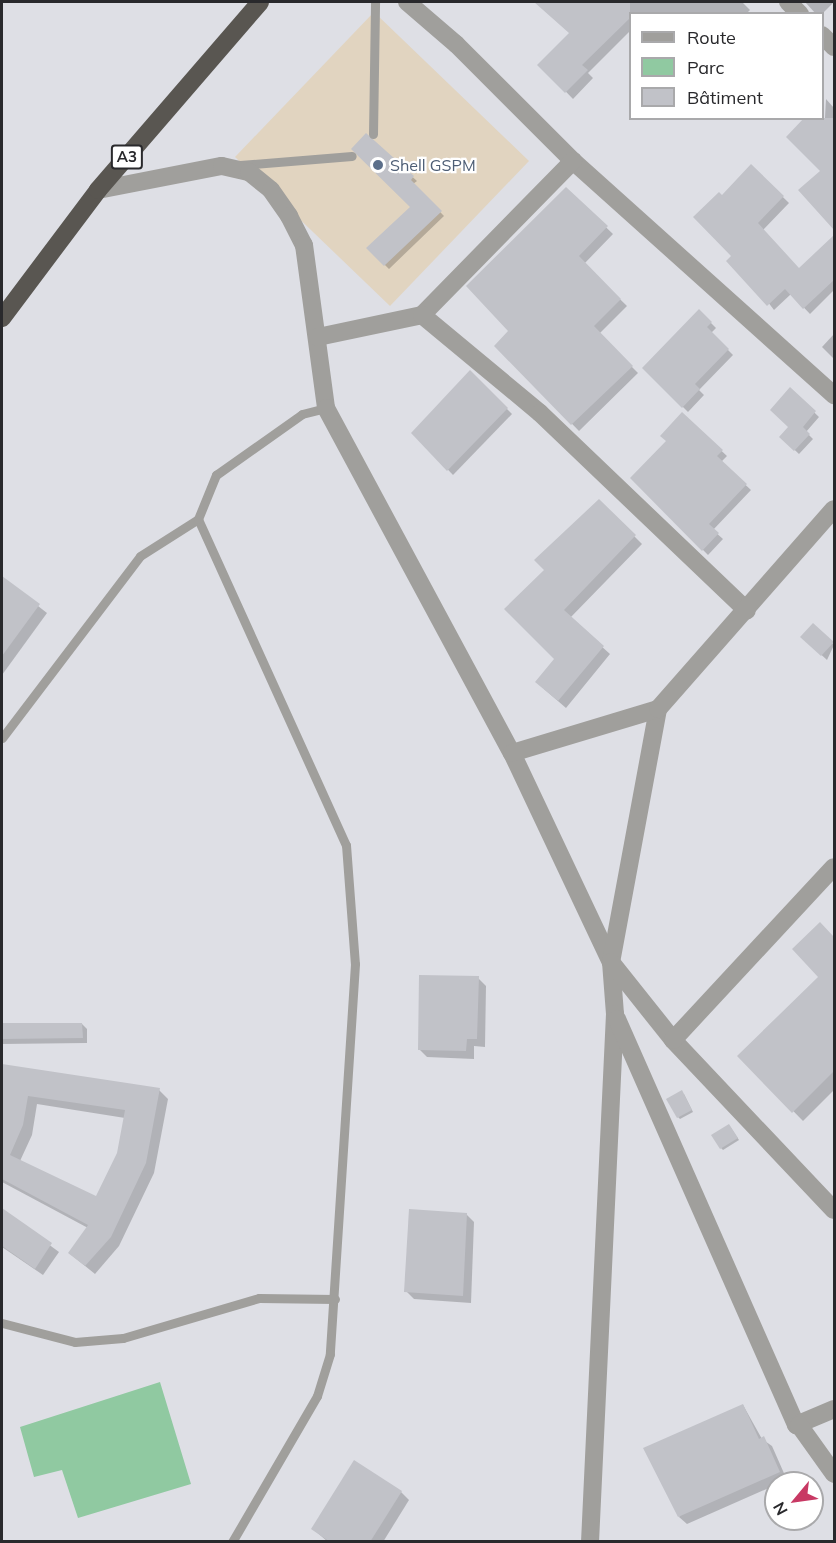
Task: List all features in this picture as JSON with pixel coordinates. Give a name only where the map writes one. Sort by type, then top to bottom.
[{"type":"highway","name":"A3","points":[[2,318],[98,190],[260,2]]},
{"type":"street","points":[[406,2],[456,44],[573,161],[834,395]]},
{"type":"street","points":[[318,337],[422,315],[573,161]]},
{"type":"street","points":[[98,190],[222,166],[249,172],[271,190],[289,216],[304,245],[326,408],[512,753],[610,962],[673,1040],[834,1210]]},
{"type":"street","points":[[422,315],[540,413],[747,611]]},
{"type":"street","points":[[512,753],[658,709],[747,611],[834,509]]},
{"type":"street","points":[[590,1542],[615,1014],[610,962],[658,709]]},
{"type":"street","points":[[673,1040],[834,867]]},
{"type":"street","points":[[615,1014],[799,1425],[834,1474]]},
{"type":"street","points":[[799,1425],[834,1409]]},
{"type":"lane","points":[[373,134],[375,2]]},
{"type":"lane","points":[[222,166],[352,156]]},
{"type":"lane","points":[[2,738],[140,556],[198,519],[216,475],[302,414],[326,408]]},
{"type":"lane","points":[[198,519],[346,845],[355,964],[330,1354],[316,1396],[232,1542]]},
{"type":"lane","points":[[2,1323],[75,1342],[123,1338],[259,1298],[335,1299]]},
{"type":"shaded area","points":[[374,12],[529,161],[390,306],[235,157]]},
{"type":"green space","points":[[160,1382],[191,1484],[78,1518],[62,1470],[34,1477],[20,1427]]},
{"type":"building","points":[[534,2],[630,2],[629,19],[582,65],[588,70],[565,93],[537,65],[569,33]]},
{"type":"building","points":[[834,118],[834,230],[798,190],[820,171],[786,137],[802,120]]},
{"type":"building","points":[[366,133],[414,176],[411,180],[442,211],[384,266],[366,248],[410,207],[351,149]]},
{"type":"building","points":[[751,164],[784,196],[758,223],[799,268],[834,235],[834,280],[803,309],[785,289],[767,306],[726,261],[731,256],[693,217],[719,192],[722,195]]},
{"type":"building","points":[[566,187],[608,226],[579,256],[621,299],[594,326],[633,366],[571,425],[494,346],[508,331],[466,286]]},
{"type":"building","points":[[699,309],[712,322],[707,327],[729,349],[695,384],[700,389],[682,408],[642,368]]},
{"type":"building","points":[[470,370],[508,408],[447,471],[411,433]]},
{"type":"building","points":[[790,387],[816,411],[803,427],[810,434],[794,451],[779,437],[788,427],[770,410]]},
{"type":"building","points":[[682,412],[723,450],[717,456],[747,484],[709,524],[719,533],[702,551],[630,478],[666,441],[660,436]]},
{"type":"building","points":[[599,499],[636,535],[564,610],[604,646],[558,701],[535,682],[554,659],[504,609],[544,570],[534,560]]},
{"type":"building","points":[[2,576],[40,604],[2,656]]},
{"type":"building","points":[[813,623],[834,642],[821,656],[800,637]]},
{"type":"building","points":[[820,922],[834,937],[834,1071],[792,1113],[737,1056],[818,977],[792,949]]},
{"type":"building","points":[[419,975],[479,976],[477,1039],[467,1039],[466,1051],[418,1050]]},
{"type":"building","points":[[2,1023],[82,1023],[83,1038],[2,1039]]},
{"type":"building","points":[[2,1064],[160,1088],[146,1163],[111,1237],[85,1266],[68,1253],[88,1225],[2,1179]],"holes":[[[28,1096],[125,1110],[117,1153],[96,1196],[10,1155],[23,1125]]]},
{"type":"building","points":[[682,1090],[692,1110],[677,1118],[666,1099]]},
{"type":"building","points":[[729,1124],[738,1138],[720,1149],[711,1135]]},
{"type":"building","points":[[2,1208],[52,1243],[35,1269],[2,1246]]},
{"type":"building","points":[[409,1209],[467,1213],[463,1296],[404,1292]]},
{"type":"building","points":[[743,1404],[759,1439],[764,1436],[780,1471],[764,1471],[764,1479],[678,1517],[643,1448]]},
{"type":"building","points":[[354,1460],[402,1491],[370,1542],[330,1542],[311,1529]]},
{"type":"place","name":"Shell GSPM","points":[[378,165]]}]
